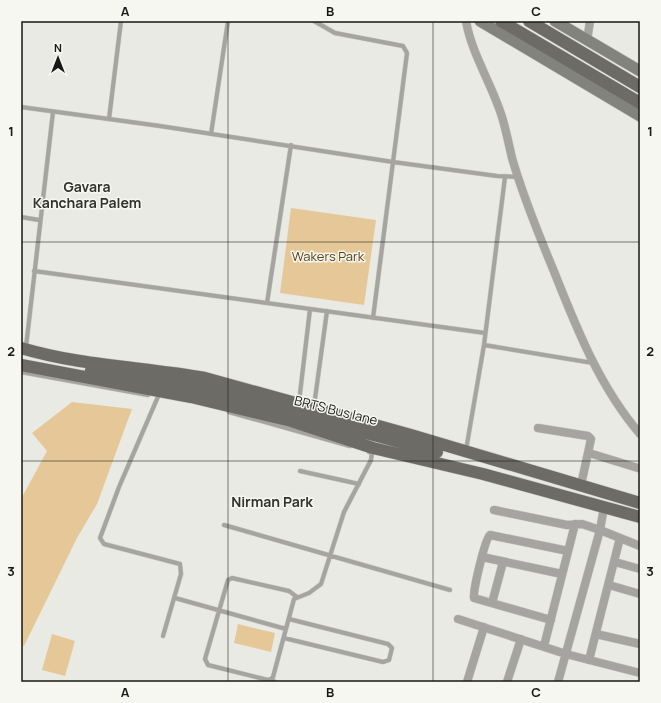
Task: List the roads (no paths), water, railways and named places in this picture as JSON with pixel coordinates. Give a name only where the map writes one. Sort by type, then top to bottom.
[{"type":"main road","points":[[501,21],[640,103]]},
{"type":"main road","points":[[529,21],[640,87]]},
{"type":"main road","points":[[22,351],[73,360],[172,372],[205,378],[296,418],[311,422],[373,448],[483,474],[640,517]]},
{"type":"main road","points":[[21,365],[159,394],[191,397],[466,452],[640,503]]},
{"type":"main road","name":"BRTS Bus lane","points":[[311,422],[404,442],[640,510]]},
{"type":"street","points":[[466,21],[478,61],[502,116],[518,177],[553,270],[593,363],[629,421],[640,434]]},
{"type":"street","points":[[480,21],[640,116]]},
{"type":"street","points":[[555,21],[640,71]]},
{"type":"street","points":[[587,41],[590,21]]},
{"type":"street","points":[[538,428],[590,437],[591,441],[582,485]]},
{"type":"street","points":[[588,453],[638,468]]},
{"type":"street","points":[[558,682],[600,530],[604,507]]},
{"type":"street","points":[[494,510],[539,520],[568,525],[575,524],[600,530],[640,546]]},
{"type":"street","points":[[544,646],[575,524]]},
{"type":"street","points":[[551,620],[476,599],[474,596],[482,557],[490,535],[568,551]]},
{"type":"street","points":[[589,660],[610,585],[620,538]]},
{"type":"street","points":[[482,557],[562,574]]},
{"type":"street","points":[[492,603],[503,562]]},
{"type":"street","points":[[615,562],[640,569]]},
{"type":"street","points":[[610,585],[640,594]]},
{"type":"street","points":[[458,619],[566,654],[640,673]]},
{"type":"street","points":[[467,682],[484,627]]},
{"type":"street","points":[[596,634],[640,644]]},
{"type":"street","points":[[507,682],[521,639]]},
{"type":"lane","points":[[109,119],[121,21]]},
{"type":"lane","points":[[211,134],[228,21]]},
{"type":"lane","points":[[314,21],[335,33],[403,46],[406,48],[407,53],[373,318]]},
{"type":"lane","points":[[21,108],[291,145],[393,162],[505,177],[518,177]]},
{"type":"lane","points":[[22,351],[34,271],[53,112]]},
{"type":"lane","points":[[267,303],[291,145]]},
{"type":"lane","points":[[466,452],[484,345],[505,177]]},
{"type":"lane","points":[[21,216],[40,220]]},
{"type":"lane","points":[[34,271],[485,333]]},
{"type":"lane","points":[[227,412],[296,418],[310,309]]},
{"type":"lane","points":[[327,311],[311,422],[352,447]]},
{"type":"lane","points":[[484,345],[593,363]]},
{"type":"lane","points":[[21,372],[159,394],[219,410]]},
{"type":"lane","points":[[159,394],[119,487],[100,538],[104,544],[180,564],[181,574],[175,598],[162,636]]},
{"type":"lane","points":[[297,597],[289,591],[232,578],[227,583],[218,610],[205,662],[208,665],[273,681],[294,599],[309,593],[321,584],[344,512],[368,468],[372,453],[359,449]]},
{"type":"lane","points":[[300,471],[359,484]]},
{"type":"lane","points":[[224,525],[450,590]]},
{"type":"lane","points":[[175,598],[286,629]]},
{"type":"lane","points":[[284,638],[383,662],[389,660],[392,648],[388,644],[289,619]]},
{"type":"district","name":"Gavara Kanchara Palem","points":[[87,196]]},
{"type":"district","name":"Nirman Park","points":[[272,502]]},
{"type":"park label","name":"Wakers Park","points":[[328,256]]}]
